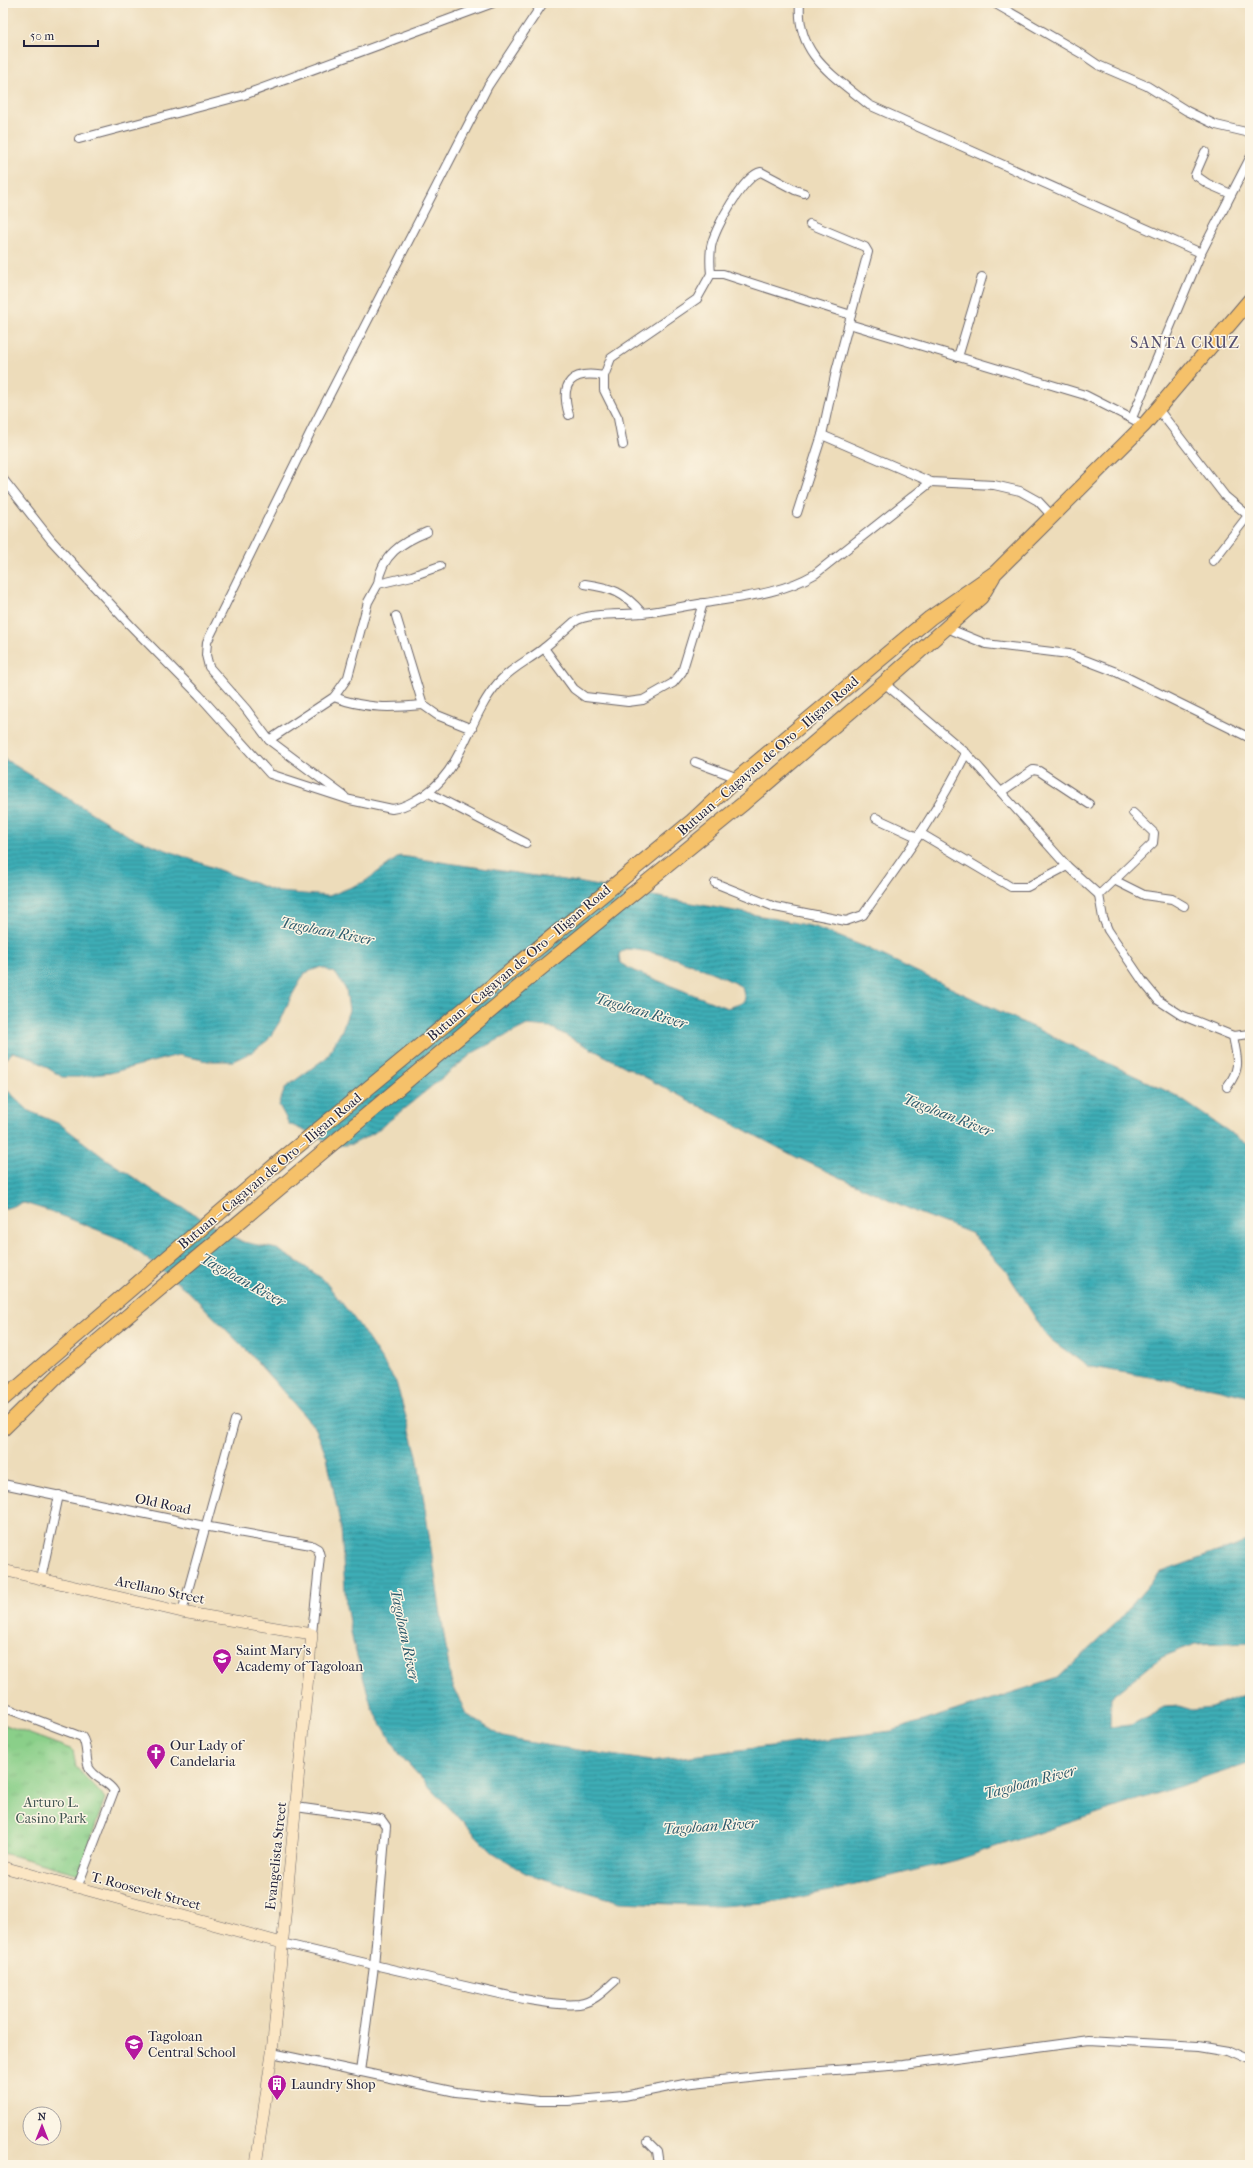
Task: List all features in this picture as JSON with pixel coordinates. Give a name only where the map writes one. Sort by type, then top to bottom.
[{"type":"highway","name":"Butuan – Cagayan de Oro – Iligan Road","points":[[3,1399],[281,1160],[691,822],[738,778],[930,618],[996,572],[1144,425],[1250,300]]},
{"type":"highway","name":"Butuan – Cagayan de Oro – Iligan Road","points":[[3,1430],[61,1372],[643,884],[744,803],[884,684],[981,597],[996,572]]},
{"type":"street","points":[[79,139],[241,96],[493,3]]},
{"type":"street","points":[[350,800],[269,740],[246,709],[209,667],[206,655],[207,642],[313,427],[488,86],[543,3]]},
{"type":"street","points":[[800,3],[799,19],[807,47],[824,67],[868,105],[1201,253]]},
{"type":"street","points":[[994,3],[1082,54],[1098,65],[1147,86],[1187,111],[1216,125],[1250,133]]},
{"type":"street","points":[[1205,152],[1194,174],[1208,184],[1231,194]]},
{"type":"street","points":[[1132,418],[1201,253],[1250,158]]},
{"type":"street","points":[[623,445],[622,432],[618,418],[604,390],[604,376],[611,358],[696,299],[710,274],[711,246],[718,226],[751,176],[761,172],[795,190],[804,193]]},
{"type":"street","points":[[797,513],[822,435],[836,371],[867,249],[810,224]]},
{"type":"street","points":[[710,274],[723,274],[851,315]]},
{"type":"street","points":[[958,357],[982,277]]},
{"type":"street","points":[[848,324],[1085,395],[1144,425]]},
{"type":"street","points":[[569,414],[565,401],[567,386],[573,378],[581,374],[604,376]]},
{"type":"street","points":[[1158,409],[1225,496],[1249,515],[1213,561]]},
{"type":"street","points":[[822,435],[931,482],[994,485],[1020,491],[1038,501],[1053,517]]},
{"type":"street","points":[[3,479],[51,540],[130,625],[215,712],[270,774],[350,800],[384,808],[398,808],[429,793],[441,781],[461,753],[491,692],[499,682],[544,648],[576,621],[585,617],[642,613],[776,591],[815,574],[931,482]]},
{"type":"street","points":[[269,740],[334,697],[348,677],[368,602],[378,584],[379,572],[388,556],[407,540],[427,532]]},
{"type":"street","points":[[378,584],[412,576],[440,566]]},
{"type":"street","points":[[585,584],[619,592],[630,599],[642,613]]},
{"type":"street","points":[[544,648],[574,689],[585,697],[628,702],[644,700],[673,683],[682,672],[703,603]]},
{"type":"street","points":[[396,616],[424,705],[438,715],[472,729]]},
{"type":"street","points":[[947,628],[986,644],[1069,654],[1116,672],[1250,738]]},
{"type":"street","points":[[884,684],[966,753],[1067,866],[1099,895],[1103,918],[1108,930],[1144,983],[1158,1000],[1181,1016],[1233,1036],[1250,1034]]},
{"type":"street","points":[[334,697],[349,703],[376,708],[424,705]]},
{"type":"street","points":[[715,883],[775,907],[846,921],[863,915],[951,785],[966,753]]},
{"type":"street","points":[[695,762],[738,778]]},
{"type":"street","points":[[1000,792],[1033,770],[1039,771],[1089,804]]},
{"type":"street","points":[[429,793],[526,843]]},
{"type":"street","points":[[1099,895],[1153,842],[1155,838],[1154,833],[1133,813]]},
{"type":"street","points":[[876,818],[918,835],[1011,888],[1027,888],[1067,866]]},
{"type":"street","points":[[1114,880],[1144,895],[1172,899],[1184,906]]},
{"type":"street","points":[[1227,1087],[1236,1075],[1238,1067],[1233,1036]]},
{"type":"street","points":[[182,1612],[204,1526],[234,1420]]},
{"type":"street","name":"Old Road","points":[[3,1484],[204,1526],[311,1545],[318,1549]]},
{"type":"street","points":[[41,1579],[59,1495]]},
{"type":"street","name":"Evangelista Street","points":[[256,2165],[272,2053],[320,1556],[318,1549]]},
{"type":"street","name":"Arellano Street","points":[[3,1570],[182,1612],[312,1634]]},
{"type":"street","points":[[3,1707],[82,1737],[85,1741],[89,1767],[94,1775],[114,1791],[77,1888]]},
{"type":"street","points":[[296,1807],[380,1820],[385,1823],[374,1966],[360,2072]]},
{"type":"street","name":"T. Roosevelt Street","points":[[3,1867],[282,1943]]},
{"type":"street","points":[[282,1943],[374,1966],[501,1994],[571,2004],[580,2004],[595,1998],[615,1981]]},
{"type":"street","points":[[272,2053],[474,2095],[539,2102],[624,2096],[684,2084],[903,2065],[1089,2040],[1197,2046],[1227,2051],[1250,2060]]},
{"type":"street","points":[[648,2142],[656,2151],[659,2165]]},
{"type":"green space","name":"Arturo L. Casino Park","points":[[3,1724],[73,1750],[76,1767],[105,1798],[79,1874],[3,1853]]},
{"type":"water","name":"Tagoloan River","points":[[3,758],[129,836],[278,892],[329,896],[364,882],[400,856],[577,882],[815,927],[865,947],[1175,1095],[1250,1146],[1250,1397],[1217,1389],[1087,1366],[1047,1337],[1005,1269],[971,1233],[918,1213],[796,1157],[550,1027],[527,1025],[474,1052],[374,1133],[353,1144],[338,1146],[289,1124],[279,1105],[285,1088],[327,1057],[342,1030],[349,1010],[346,990],[336,974],[321,967],[305,973],[291,997],[282,1018],[268,1040],[252,1052],[233,1061],[208,1061],[178,1055],[110,1073],[79,1077],[62,1077],[30,1057],[13,1052],[3,1062]],"holes":[[[625,949],[639,950],[669,957],[716,974],[742,987],[745,1000],[740,1004],[727,1008],[634,971],[620,963],[619,954]]]},
{"type":"water","name":"Tagoloan River","points":[[3,1062],[6,1089],[29,1111],[60,1124],[103,1157],[157,1193],[243,1242],[277,1249],[323,1279],[359,1325],[396,1382],[417,1455],[451,1681],[466,1714],[503,1737],[526,1742],[651,1761],[891,1731],[1058,1678],[1114,1625],[1159,1573],[1250,1540],[1250,1642],[1195,1644],[1160,1658],[1111,1698],[1110,1727],[1131,1725],[1164,1707],[1179,1706],[1192,1710],[1212,1708],[1250,1692],[1250,1763],[956,1860],[843,1888],[777,1902],[721,1906],[620,1902],[528,1874],[492,1852],[435,1793],[400,1755],[372,1708],[353,1642],[346,1606],[341,1528],[327,1457],[316,1429],[251,1355],[188,1291],[123,1240],[50,1211],[24,1203],[3,1209]]},
{"type":"place","name":"Saint Mary’s Academy of Tagoloan","points":[[222,1675]]},
{"type":"place","name":"Our Lady of Candelaria","points":[[156,1770]]},
{"type":"place","name":"Tagoloan Central School","points":[[134,2061]]},
{"type":"place","name":"Laundry Shop","points":[[277,2101]]},
{"type":"district","name":"SANTA CRUZ","points":[[1185,342]]}]
